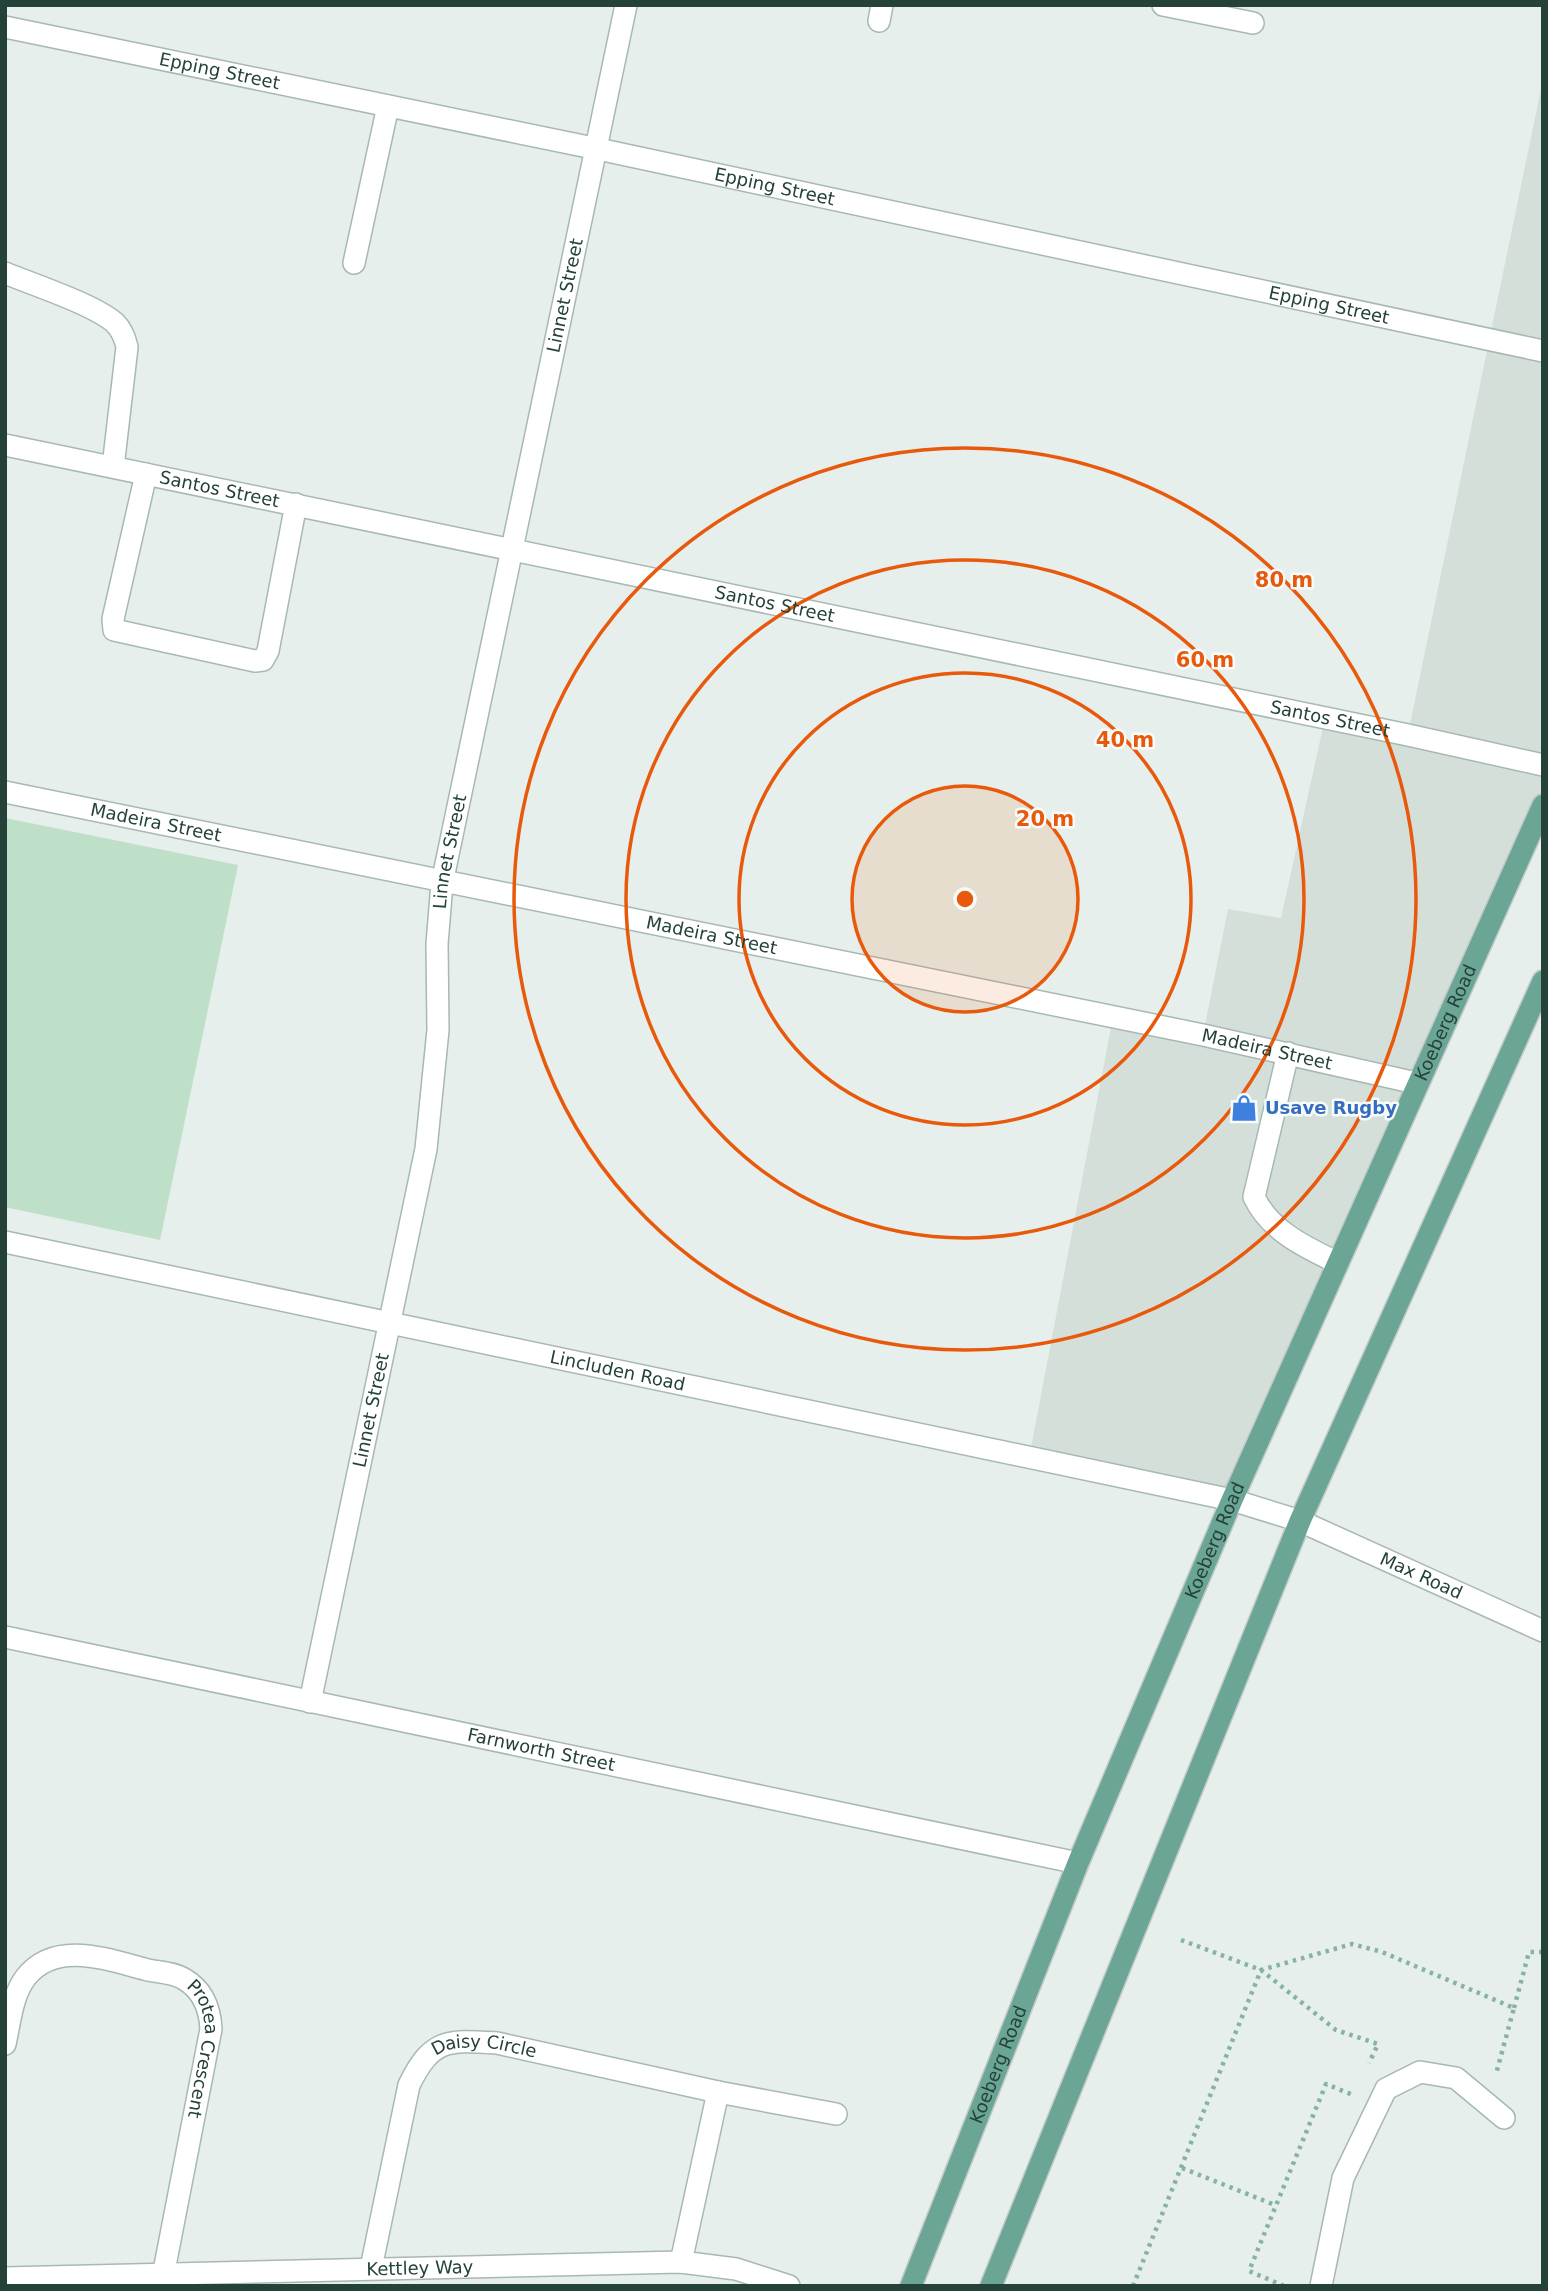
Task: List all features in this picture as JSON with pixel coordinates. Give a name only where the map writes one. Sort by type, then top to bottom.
[{"type":"main road","name":"Koeberg Road","points":[[911,2286],[1078,1863],[1232,1500],[1416,1083],[1543,806]]},
{"type":"main road","points":[[991,2286],[1300,1521],[1543,981]]},
{"type":"street","name":"Linnet Street","points":[[310,1702],[426,1149],[438,1030],[437,944],[442,883],[598,149],[626,5]]},
{"type":"street","points":[[1163,5],[1253,23]]},
{"type":"street","name":"Epping Street","points":[[5,27],[598,149],[1543,351]]},
{"type":"street","points":[[354,263],[388,106]]},
{"type":"street","points":[[5,273],[97,312],[114,323],[124,334],[127,347],[113,467]]},
{"type":"street","name":"Santos Street","points":[[5,445],[1543,765]]},
{"type":"street","points":[[146,474],[113,620],[114,630],[255,662],[263,660],[268,651],[296,504]]},
{"type":"street","name":"Madeira Street","points":[[5,792],[1288,1053],[1416,1083]]},
{"type":"street","points":[[1288,1053],[1254,1197],[1259,1208],[1277,1227],[1298,1243],[1338,1263]]},
{"type":"street","name":"Lincluden Road","points":[[5,1242],[1232,1500],[1300,1521]]},
{"type":"street","name":"Max Road","points":[[1300,1521],[1543,1631]]},
{"type":"street","name":"Farnworth Street","points":[[5,1637],[1078,1863]]},
{"type":"street","name":"Protea Crescent","points":[[5,2044],[17,1993],[27,1976],[43,1963],[66,1955],[86,1955],[184,1978],[204,1998],[211,2029],[163,2276]]},
{"type":"street","name":"Daisy Circle","points":[[371,2268],[409,2085],[422,2059],[440,2046],[465,2041],[498,2043],[718,2092],[836,2114]]},
{"type":"street","points":[[1321,2286],[1343,2178],[1386,2089],[1420,2072],[1456,2078],[1504,2118]]},
{"type":"street","points":[[681,2262],[718,2092]]},
{"type":"street","name":"Kettley Way","points":[[5,2277],[163,2276],[371,2268],[681,2262],[736,2269],[789,2286]]},
{"type":"path","points":[[1181,1940],[1261,1970],[1336,2030],[1378,2044],[1364,2075]]},
{"type":"path","points":[[1261,1970],[1352,1944],[1382,1952],[1514,2008]]},
{"type":"path","points":[[1496,2075],[1529,1952],[1543,1952]]},
{"type":"path","points":[[1133,2286],[1261,1970]]},
{"type":"path","points":[[1284,2286],[1249,2271],[1326,2084],[1354,2095],[1359,2085]]},
{"type":"path","points":[[1182,2168],[1275,2205]]},
{"type":"shaded area","points":[[1543,79],[1543,805],[1232,1500],[1029,1458],[1113,1017],[1203,1035],[1228,909],[1281,918],[1325,718],[1408,734]]},
{"type":"green space","points":[[5,818],[238,865],[160,1240],[5,1207]]},
{"type":"place","name":"Usave Rugby","points":[[1244,1108]]}]
